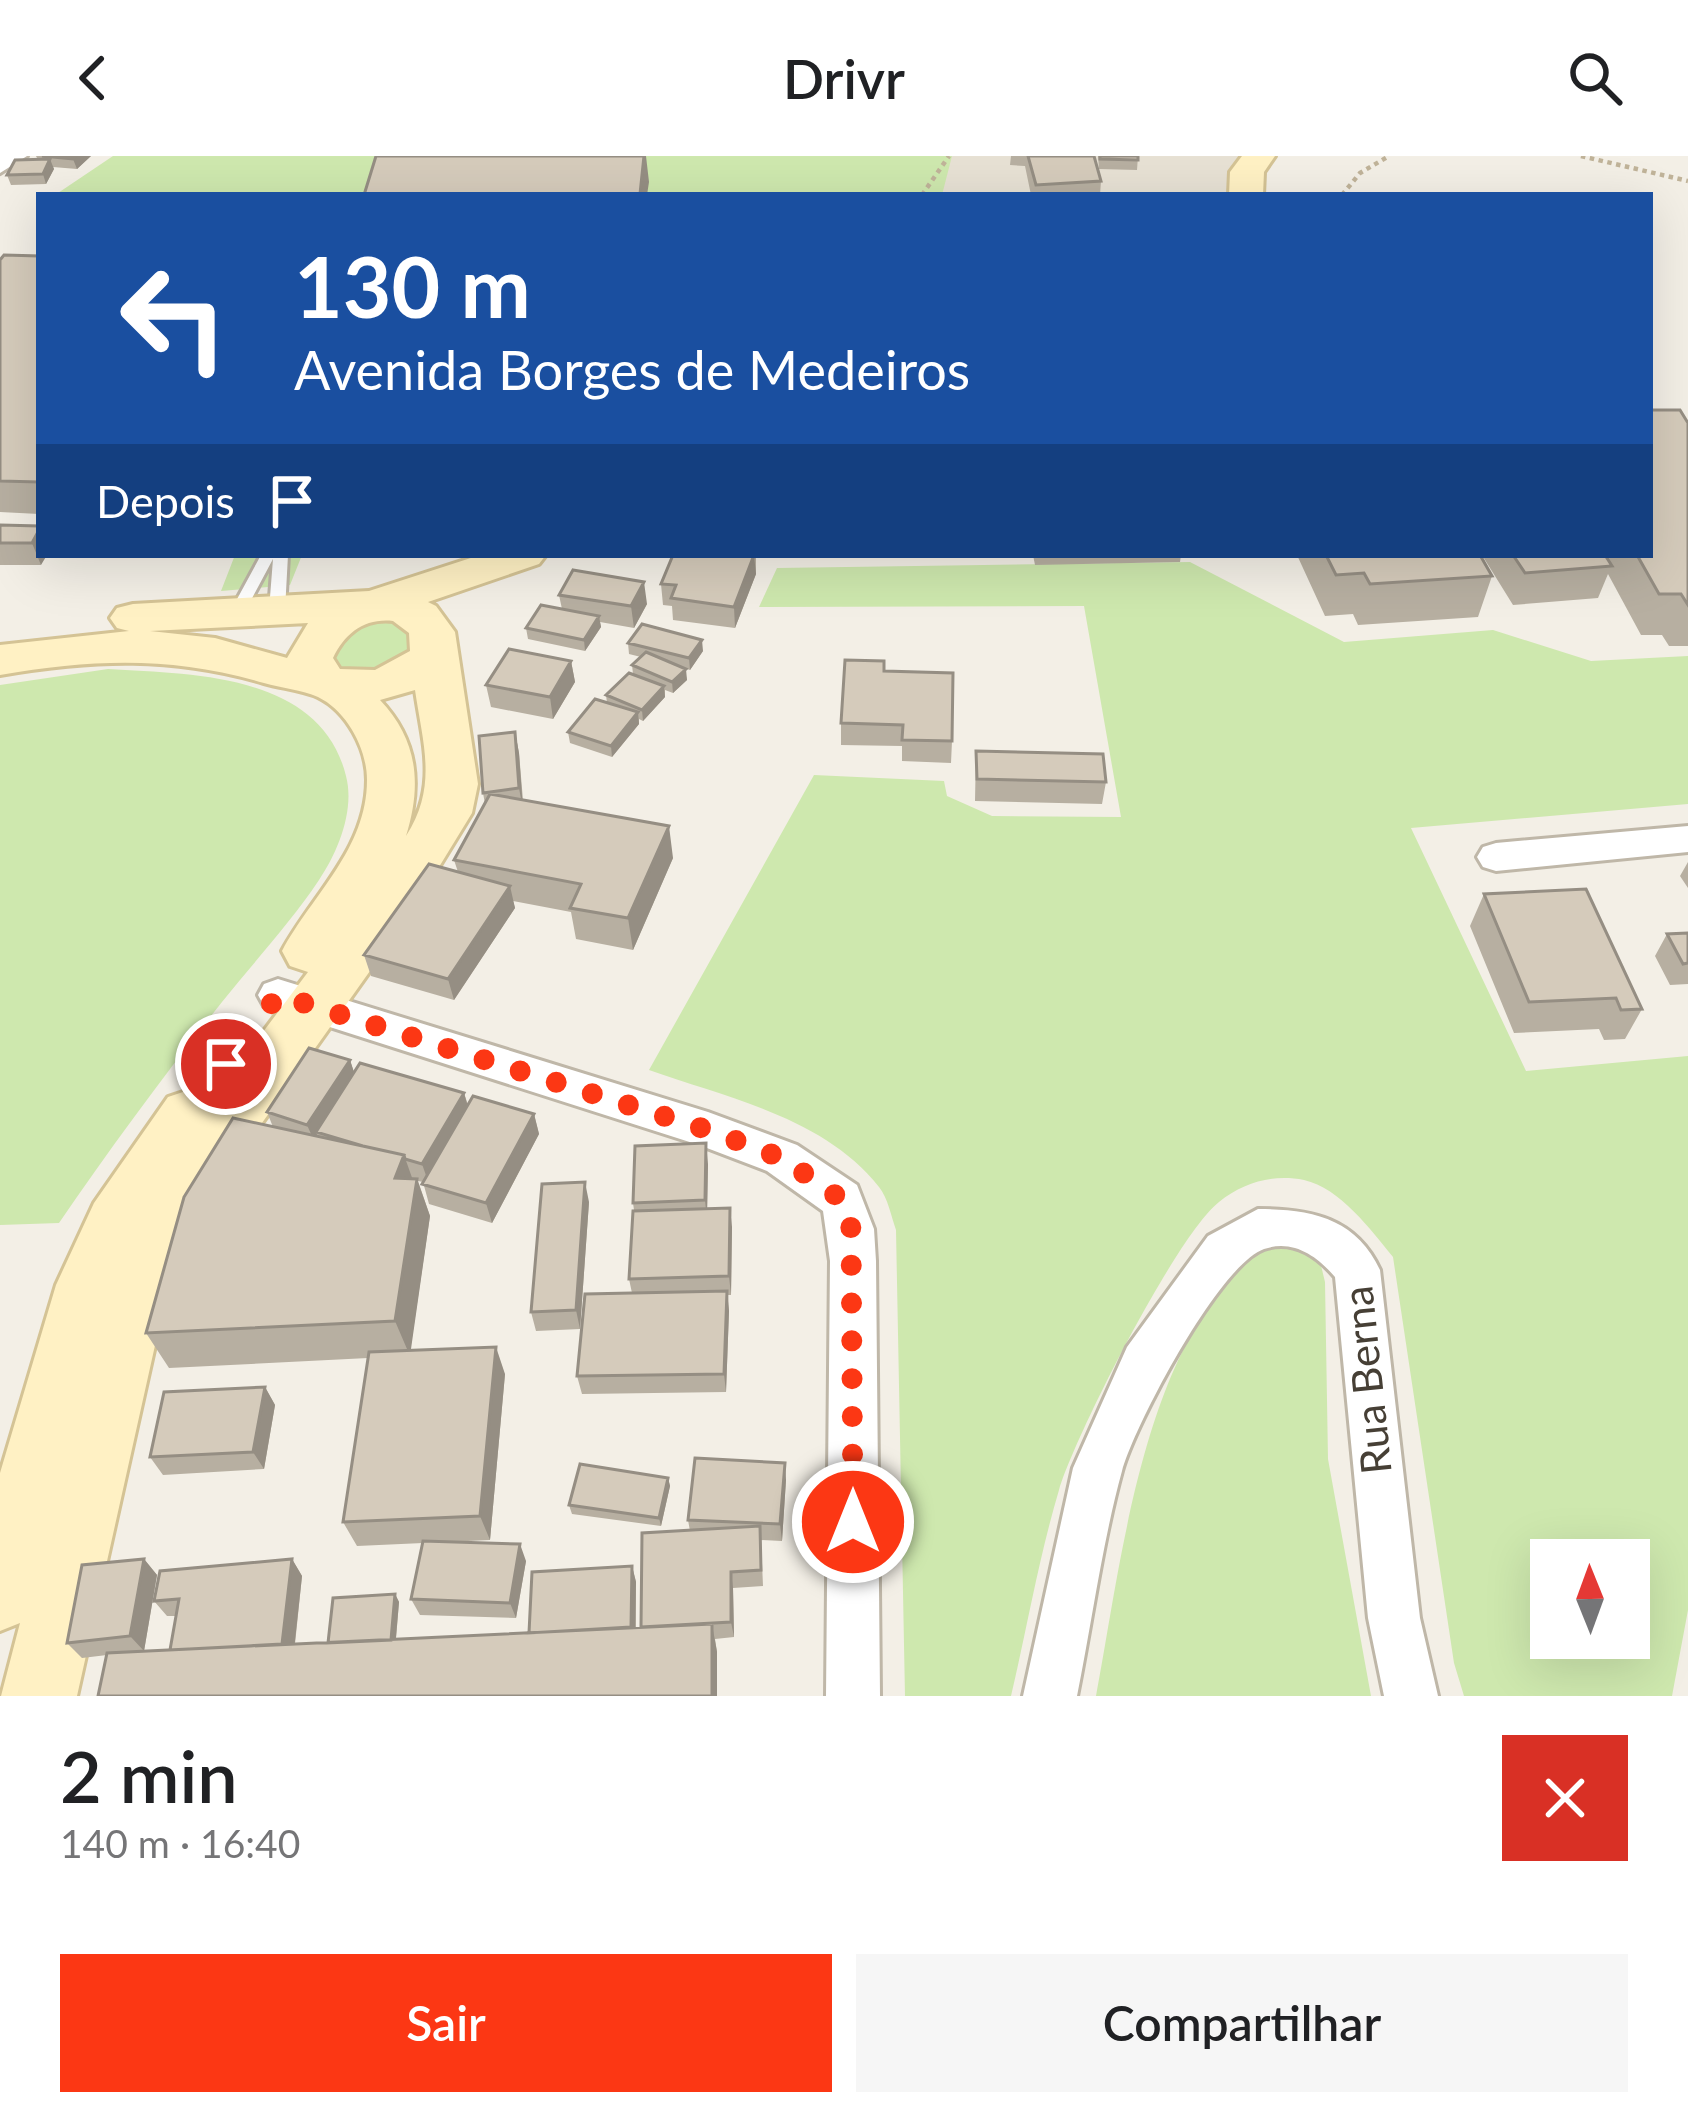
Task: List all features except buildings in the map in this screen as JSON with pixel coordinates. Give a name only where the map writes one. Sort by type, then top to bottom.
[{"type":"main road","points":[[1246,192],[1247,172],[1259,156]]},
{"type":"main road","points":[[39,1696],[30,1556],[158,1230],[295,1001],[382,830],[390,803],[392,771],[374,723],[330,685],[310,658],[314,641],[345,614],[515,558]]},
{"type":"main road","points":[[0,660],[118,646],[184,648],[225,653],[330,685],[400,682],[433,642],[541,558]]},
{"type":"main road","points":[[0,634],[124,618],[373,605],[403,608],[433,642],[453,784],[447,813],[390,902],[295,1001]]},
{"type":"street","points":[[0,166],[15,156]]},
{"type":"street","points":[[1496,857],[1688,839]]},
{"type":"street","points":[[295,1001],[708,1130],[782,1158],[841,1199],[851,1228],[853,1261],[853,1696]]},
{"type":"street","name":"Rua Berna","points":[[1050,1696],[1097,1468],[1144,1363],[1224,1250],[1258,1229],[1294,1228],[1331,1239],[1357,1270],[1394,1618],[1411,1696]]},
{"type":"lane","points":[[258,611],[267,558]]},
{"type":"lane","points":[[258,611],[280,558]]},
{"type":"path","points":[[924,192],[949,156]]},
{"type":"path","points":[[1344,192],[1360,172],[1389,156]]},
{"type":"path","points":[[1581,156],[1688,181]]},
{"type":"shaded area","points":[[951,156],[1259,156],[1247,192],[942,192]]},
{"type":"green space","points":[[113,156],[952,156],[943,192],[59,192]]},
{"type":"green space","points":[[234,558],[301,558],[290,585],[221,591]]},
{"type":"green space","points":[[1190,562],[1344,642],[1493,630],[1591,661],[1688,656],[1688,804],[1411,828],[1526,1071],[1688,1056],[1688,1610],[1672,1696],[1464,1696],[1454,1663],[1393,1257],[1354,1211],[1330,1192],[1304,1180],[1281,1178],[1238,1189],[1200,1222],[1129,1338],[1059,1490],[1011,1696],[905,1696],[896,1230],[887,1202],[857,1163],[803,1127],[649,1070],[814,775],[944,781],[947,796],[992,816],[1121,817],[1084,606],[759,607],[777,568]]},
{"type":"green space","points":[[373,618],[400,620],[418,643],[393,669],[352,671],[331,660],[331,642]]},
{"type":"green space","points":[[108,669],[215,678],[283,699],[310,717],[332,742],[346,776],[346,816],[332,857],[308,896],[180,1056],[59,1223],[0,1225],[0,685]]},
{"type":"green space","points":[[1271,1244],[1318,1253],[1325,1282],[1328,1459],[1371,1696],[1096,1696],[1130,1514],[1167,1386],[1194,1329],[1228,1281]]},
{"type":"route","points":[[226,1064],[278,995],[708,1130],[782,1158],[815,1178],[841,1199],[851,1228],[853,1522]]}]
